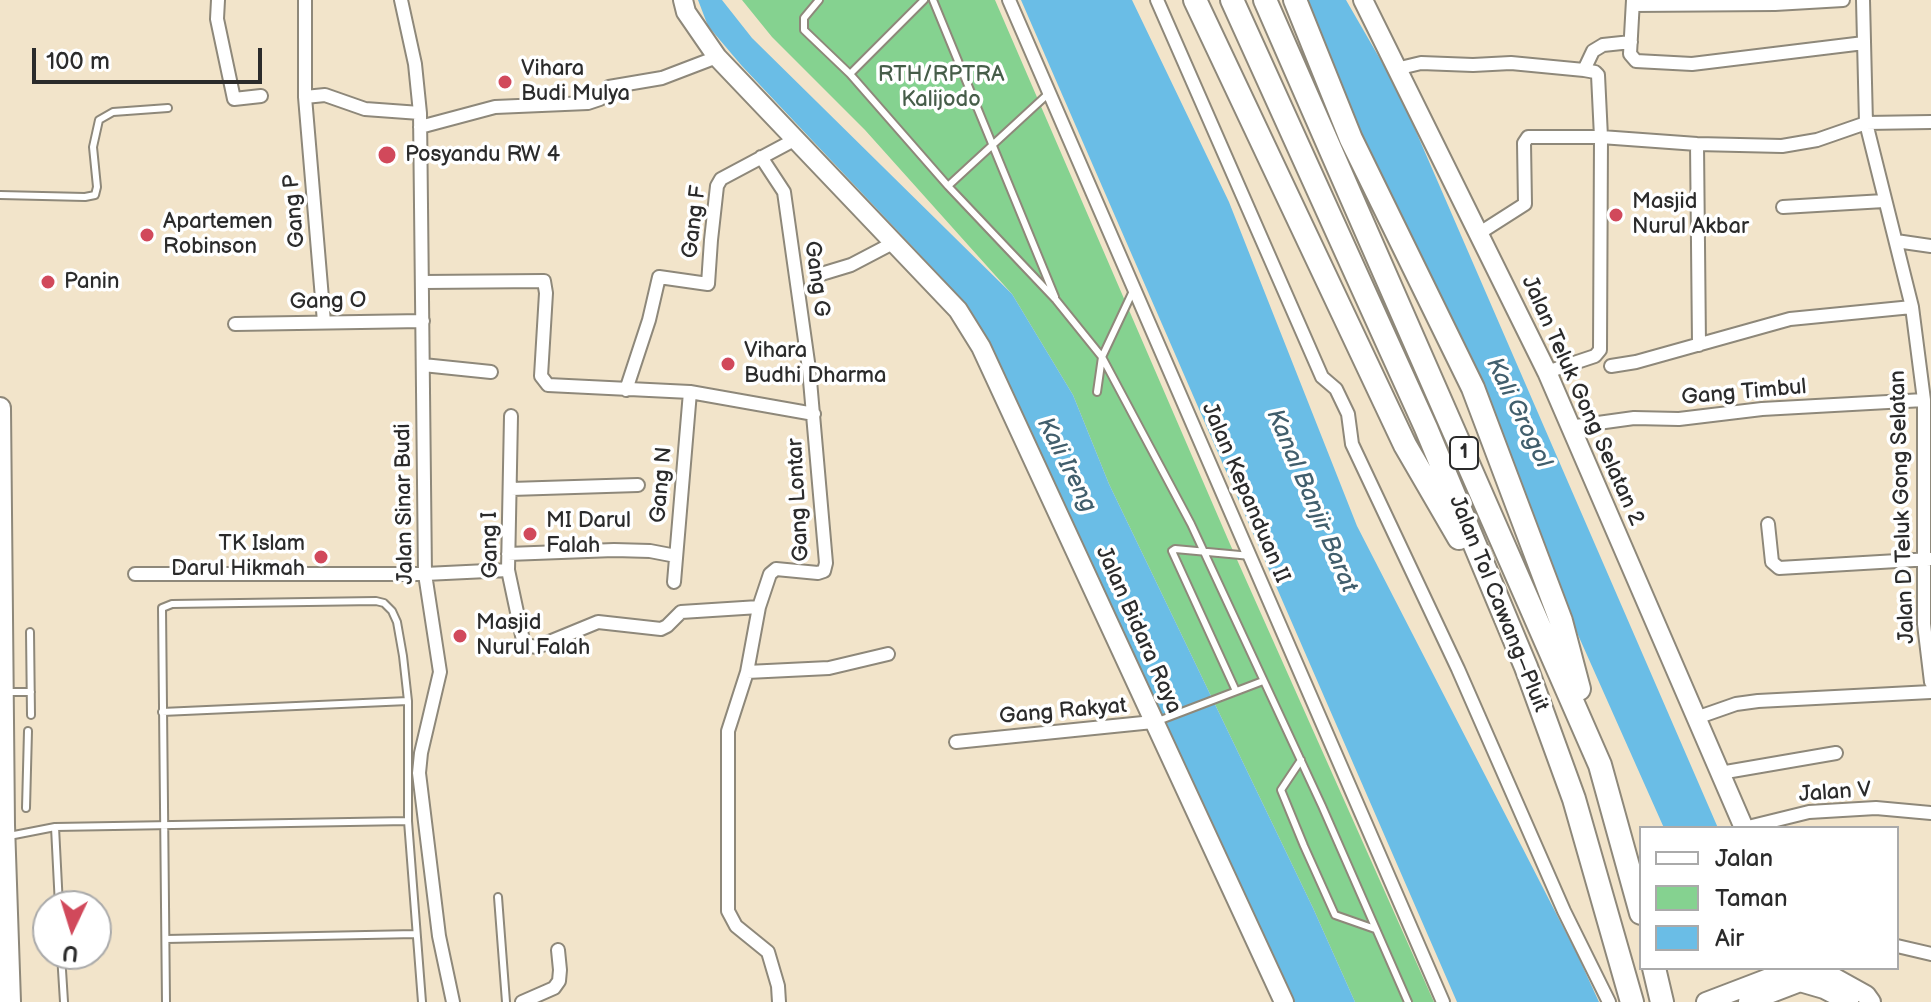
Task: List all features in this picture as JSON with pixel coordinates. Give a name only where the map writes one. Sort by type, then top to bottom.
[{"type":"highway","name":"Jalan Tol Cawang–Pluit","points":[[1232,0],[1426,428],[1526,667],[1574,799],[1632,1002]]},
{"type":"highway","name":"Jalan Tol Cawang–Pluit","points":[[1265,0],[1600,765],[1639,906]]},
{"type":"highway","points":[[1295,0],[1351,139],[1473,388],[1561,621],[1600,765]]},
{"type":"highway","points":[[1197,3],[1405,445],[1498,604]]},
{"type":"highway","points":[[1654,970],[1662,1002]]},
{"type":"main road","points":[[0,408],[4,837],[10,1002]]},
{"type":"street","points":[[218,0],[217,19],[234,99],[261,96]]},
{"type":"street","name":"Gang P","points":[[305,0],[305,97],[324,322]]},
{"type":"street","name":"Jalan Sinar Budi","points":[[401,0],[415,64],[420,113],[425,574],[440,672],[419,773],[439,936],[453,1002]]},
{"type":"street","name":"Jalan Bidara Raya","points":[[683,0],[686,12],[717,57],[958,310],[981,347],[1284,1002]]},
{"type":"street","name":"Jalan Kepanduan II","points":[[1009,0],[1443,1002]]},
{"type":"street","points":[[1157,0],[1322,377],[1336,389],[1348,414],[1352,444],[1458,669],[1564,911],[1609,1002]]},
{"type":"street","name":"Jalan Teluk Gong Selatan 2","points":[[1363,0],[1547,372],[1743,826]]},
{"type":"street","points":[[1843,0],[1775,4],[1633,2],[1630,54],[1633,60],[1672,64],[1759,57],[1864,43]]},
{"type":"street","name":"Jalan D Teluk Gong Selatan","points":[[1863,0],[1866,123],[1912,307],[1924,400],[1928,559],[1924,624],[1931,682]]},
{"type":"street","points":[[1584,70],[1593,51],[1603,45],[1631,42]]},
{"type":"street","points":[[420,127],[495,107],[584,104],[600,99],[611,87],[662,78],[717,57]]},
{"type":"street","points":[[1396,69],[1421,63],[1511,63],[1584,70],[1598,75],[1601,137],[1600,350],[1595,356],[1547,372]]},
{"type":"street","points":[[305,97],[325,95],[365,109],[420,113]]},
{"type":"street","points":[[1478,234],[1525,204],[1524,143],[1528,137],[1601,137],[1782,146],[1817,140],[1866,123],[1931,122]]},
{"type":"street","name":"Gang F","points":[[626,390],[649,320],[659,277],[708,284],[717,186],[721,179],[796,139]]},
{"type":"street","points":[[1697,144],[1699,345]]},
{"type":"street","name":"Gang G","points":[[761,157],[784,192],[814,414]]},
{"type":"street","points":[[1783,207],[1884,201]]},
{"type":"street","points":[[1896,241],[1931,246]]},
{"type":"street","points":[[818,275],[851,265],[893,243]]},
{"type":"street","name":"Gang Lontar","points":[[423,282],[543,280],[546,293],[541,371],[545,383],[566,388],[690,392],[814,414],[826,567],[818,573],[774,570],[759,607],[747,672],[728,731],[728,911],[736,926],[768,952],[778,986],[779,1002]]},
{"type":"street","points":[[1611,366],[1636,362],[1790,319],[1912,307]]},
{"type":"street","name":"Gang O","points":[[235,324],[423,321]]},
{"type":"street","points":[[1916,330],[1931,329]]},
{"type":"street","points":[[423,365],[491,372]]},
{"type":"street","name":"Gang N","points":[[674,582],[690,392]]},
{"type":"street","name":"Gang Timbul","points":[[1569,427],[1634,418],[1679,419],[1762,409],[1924,400]]},
{"type":"street","name":"Gang I","points":[[511,416],[508,570],[522,642],[527,647],[537,647],[598,622],[661,629],[681,612],[759,607]]},
{"type":"street","points":[[511,489],[638,485]]},
{"type":"street","points":[[1768,524],[1772,562],[1779,568],[1928,559]]},
{"type":"street","points":[[508,554],[614,550],[650,551],[676,556]]},
{"type":"street","points":[[135,574],[425,574],[508,570]]},
{"type":"street","points":[[747,672],[829,668],[888,654]]},
{"type":"street","points":[[1696,718],[1736,704],[1758,701],[1931,692]]},
{"type":"street","name":"Gang Rakyat","points":[[956,742],[1156,722]]},
{"type":"street","points":[[1720,773],[1836,753]]},
{"type":"street","name":"Jalan V","points":[[1752,826],[1809,812],[1876,808],[1931,813]]},
{"type":"street","points":[[1899,947],[1931,954]]},
{"type":"street","points":[[522,1002],[554,988],[559,981],[558,950]]},
{"type":"street","points":[[1805,972],[1828,994],[1849,1002]]},
{"type":"street","points":[[1706,1002],[1747,996],[1805,972],[1842,982],[1866,995],[1871,1002]]},
{"type":"lane","points":[[819,0],[804,18],[804,30],[850,74],[948,186],[1056,300],[1102,357],[1204,552],[1301,760],[1408,1002]]},
{"type":"lane","points":[[850,74],[924,0]]},
{"type":"lane","points":[[933,0],[1056,300]]},
{"type":"lane","points":[[948,186],[1049,93]]},
{"type":"lane","points":[[0,195],[95,195],[93,147],[99,120],[113,112],[168,108]]},
{"type":"lane","points":[[1097,392],[1102,357],[1135,288]]},
{"type":"lane","points":[[1236,691],[1172,551],[1251,556]]},
{"type":"lane","points":[[166,1002],[162,608],[172,604],[384,603],[397,622],[408,701],[408,821],[422,1002]]},
{"type":"lane","points":[[30,632],[31,715]]},
{"type":"lane","name":"Gang Rakyat","points":[[1156,722],[1263,681]]},
{"type":"lane","points":[[3,692],[31,692]]},
{"type":"lane","points":[[162,712],[408,701]]},
{"type":"lane","points":[[26,808],[28,731]]},
{"type":"lane","points":[[1301,760],[1281,790],[1304,846],[1335,915],[1375,929]]},
{"type":"lane","points":[[4,793],[27,792]]},
{"type":"lane","points":[[4,837],[55,827],[408,821]]},
{"type":"lane","points":[[55,827],[58,890]]},
{"type":"lane","points":[[498,897],[506,1002]]},
{"type":"lane","points":[[166,939],[416,934]]},
{"type":"lane","points":[[62,970],[64,1002]]},
{"type":"green space","name":"RTH/RPTRA Kalijodo","points":[[742,0],[995,0],[1230,544],[1434,1002],[1355,1002],[1109,484],[1073,395],[1012,294],[865,130],[772,37]]},
{"type":"water","name":"Kali Ireng","points":[[698,0],[722,0],[752,38],[1012,294],[1073,395],[1109,484],[1355,1002],[1295,1002],[997,369],[943,279],[742,66],[708,26]]},
{"type":"water","name":"Kanal Banjir Barat","points":[[1021,0],[1132,0],[1229,202],[1357,526],[1599,1002],[1457,1002]]},
{"type":"water","name":"Kali Grogol","points":[[1306,0],[1346,0],[1398,90],[1717,826],[1663,826],[1347,116]]},
{"type":"place","name":"Vihara Budi Mulya","points":[[505,82]]},
{"type":"place","name":"Posyandu RW 4","points":[[387,155]]},
{"type":"place","name":"Masjid Nurul Akbar","points":[[1616,215]]},
{"type":"place","name":"Apartemen Robinson","points":[[147,235]]},
{"type":"place","name":"Panin","points":[[48,282]]},
{"type":"place","name":"Vihara Budhi Dharma","points":[[728,364]]},
{"type":"place","name":"MI Darul Falah","points":[[530,534]]},
{"type":"place","name":"TK Islam Darul Hikmah","points":[[321,557]]},
{"type":"place","name":"Masjid Nurul Falah","points":[[460,636]]}]
